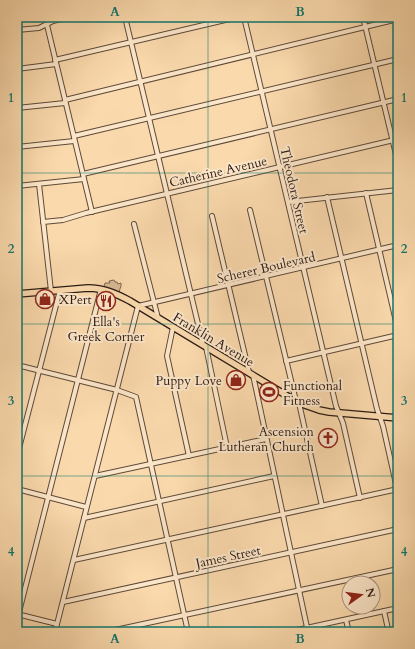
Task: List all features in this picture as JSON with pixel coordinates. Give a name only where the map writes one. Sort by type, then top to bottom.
[{"type":"main road","name":"Franklin Avenue","points":[[17,294],[88,288],[101,289],[118,295],[138,306],[298,402],[319,410],[340,414],[398,418]]},
{"type":"street","points":[[17,30],[39,28],[53,21],[68,17]]},
{"type":"street","points":[[125,17],[227,447]]},
{"type":"street","points":[[17,69],[56,62],[131,42],[238,17]]},
{"type":"street","name":"Theodora Street","points":[[244,17],[336,406],[343,422],[360,498]]},
{"type":"street","points":[[363,17],[398,163]]},
{"type":"street","points":[[17,108],[65,101],[140,81],[398,19]]},
{"type":"street","points":[[47,25],[92,212]]},
{"type":"street","points":[[17,147],[74,138],[398,59]]},
{"type":"street","points":[[17,186],[39,184],[83,176],[158,156],[398,99]]},
{"type":"street","name":"Catherine Avenue","points":[[43,222],[63,220],[398,139]]},
{"type":"street","points":[[39,184],[51,291]]},
{"type":"street","points":[[288,202],[398,190]]},
{"type":"street","points":[[366,193],[398,330]]},
{"type":"street","points":[[74,560],[398,490],[385,431],[377,409],[327,197]]},
{"type":"street","points":[[250,210],[286,361],[298,402],[322,506]]},
{"type":"street","points":[[212,216],[228,286],[251,374],[308,630]]},
{"type":"street","points":[[134,224],[158,318]]},
{"type":"street","name":"Scherer Boulevard","points":[[138,306],[191,295],[398,245]]},
{"type":"street","points":[[17,620],[101,289]]},
{"type":"street","points":[[17,456],[60,290]]},
{"type":"street","points":[[55,632],[138,306]]},
{"type":"street","points":[[173,327],[167,356],[189,456]]},
{"type":"street","points":[[286,361],[398,335]]},
{"type":"street","points":[[17,365],[117,390],[134,396],[136,399],[188,632]]},
{"type":"street","points":[[95,476],[266,439]]},
{"type":"street","points":[[84,518],[274,476]]},
{"type":"street","points":[[17,489],[86,507]]},
{"type":"street","name":"James Street","points":[[63,602],[398,529]]},
{"type":"street","points":[[106,632],[119,631],[184,615],[398,569]]},
{"type":"street","points":[[288,632],[308,630],[398,608]]},
{"type":"street","points":[[384,611],[388,629]]},
{"type":"street","points":[[18,614],[57,624]]},
{"type":"street","points":[[346,620],[349,632]]},
{"type":"green space","points":[[114,280],[118,284],[121,283],[118,295],[103,290],[105,283],[110,283],[109,281]]},
{"type":"place","name":"XPert","points":[[45,299]]},
{"type":"place","name":"Ella's Greek Corner","points":[[106,301]]},
{"type":"place","name":"Puppy Love","points":[[236,380]]},
{"type":"place","name":"Functional Fitness","points":[[269,392]]},
{"type":"place","name":"Ascension Lutheran Church","points":[[328,438]]}]
